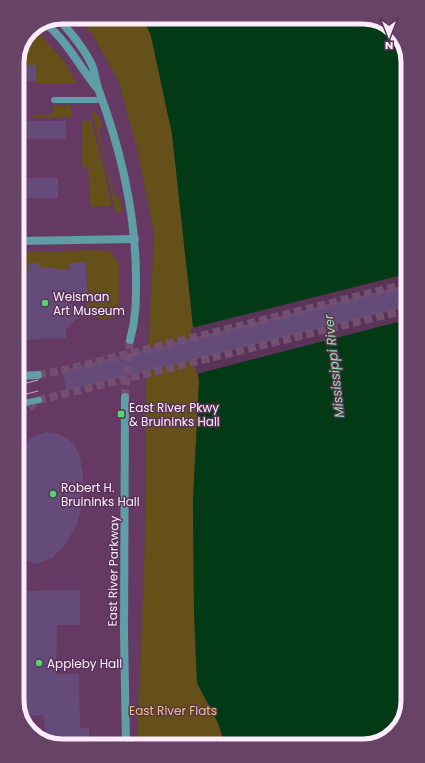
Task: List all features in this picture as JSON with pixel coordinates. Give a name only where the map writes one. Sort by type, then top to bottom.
[{"type":"street","points":[[63,24],[92,66],[98,90],[112,125],[125,177],[132,211],[135,239],[136,320],[130,340]]},
{"type":"street","points":[[48,27],[69,48],[84,72],[98,90]]},
{"type":"street","points":[[24,241],[135,239]]},
{"type":"street","points":[[24,376],[38,375]]},
{"type":"street","name":"East River Parkway","points":[[125,397],[124,632],[126,739]]},
{"type":"lane","points":[[54,100],[102,100]]},
{"type":"lane","points":[[24,403],[38,400]]},
{"type":"shaded area","points":[[83,24],[93,35],[119,83],[138,152],[154,235],[146,386],[145,538],[137,739],[59,739],[41,733],[29,720],[24,701],[24,59],[27,47],[35,35],[41,30],[54,25]]},
{"type":"green space","name":"East River Flats","points":[[83,24],[146,24],[151,36],[172,134],[199,381],[193,500],[194,611],[197,683],[218,723],[223,739],[137,739],[145,538],[146,386],[154,235],[138,153],[119,83],[93,35]]},
{"type":"green space","points":[[38,32],[65,62],[76,83],[36,83],[36,66],[24,66],[24,59],[30,41]]},
{"type":"green space","points":[[54,105],[71,105],[72,117],[33,117],[33,115],[52,114]]},
{"type":"green space","points":[[91,111],[98,115],[102,124],[99,130],[114,194],[120,198],[122,212],[115,213],[106,162]]},
{"type":"green space","points":[[91,120],[103,165],[111,206],[90,207],[88,168],[82,167],[82,121]]},
{"type":"green space","points":[[109,250],[119,264],[119,312],[112,319],[105,320],[95,317],[91,309],[87,308],[87,271],[69,265],[70,267],[66,270],[39,271],[39,263],[28,263],[29,271],[24,271],[24,252]]},
{"type":"water","name":"Mississippi River","points":[[146,24],[366,24],[382,29],[390,35],[398,47],[401,62],[401,701],[399,713],[395,722],[386,731],[378,736],[363,739],[223,739],[218,723],[197,683],[194,611],[193,500],[199,381],[172,134],[151,36]]},
{"type":"pier","points":[[401,275],[401,321],[196,374],[191,328]]},
{"type":"building","points":[[24,65],[36,65],[36,81],[24,81]]},
{"type":"building","points":[[24,121],[66,121],[66,139],[24,139]]},
{"type":"building","points":[[24,178],[58,178],[58,198],[24,198]]},
{"type":"building","name":"Weisman Art Museum","points":[[86,261],[87,294],[53,294],[78,308],[79,316],[66,329],[66,338],[47,338],[24,341],[24,271],[29,271],[28,263],[39,263],[39,267],[71,270],[69,264]]},
{"type":"building","points":[[401,286],[401,308],[67,391],[62,370]]},
{"type":"building","name":"Robert H. Bruininks Hall","points":[[47,432],[56,433],[73,443],[79,454],[83,472],[83,502],[76,527],[63,547],[52,558],[36,564],[24,560],[24,450],[30,439],[38,434]]},
{"type":"building","name":"Appleby Hall","points":[[80,590],[80,625],[57,625],[56,674],[79,674],[80,728],[89,728],[89,739],[59,739],[50,737],[47,736],[43,715],[27,716],[24,701],[24,591]]},
{"type":"tunnel","points":[[38,375],[64,370],[401,285]]},
{"type":"tunnel","points":[[24,411],[39,400],[401,311]]},
{"type":"tunnel","points":[[125,397],[130,340]]},
{"type":"tram line","points":[[24,384],[38,380]]},
{"type":"tram line","points":[[24,395],[38,391]]},
{"type":"place","name":"Weisman Art Museum","points":[[45,303]]},
{"type":"place","name":"East River Pkwy & Bruininks Hall","points":[[121,414]]},
{"type":"place","name":"Robert H. Bruininks Hall","points":[[53,494]]},
{"type":"place","name":"Appleby Hall","points":[[39,663]]}]
